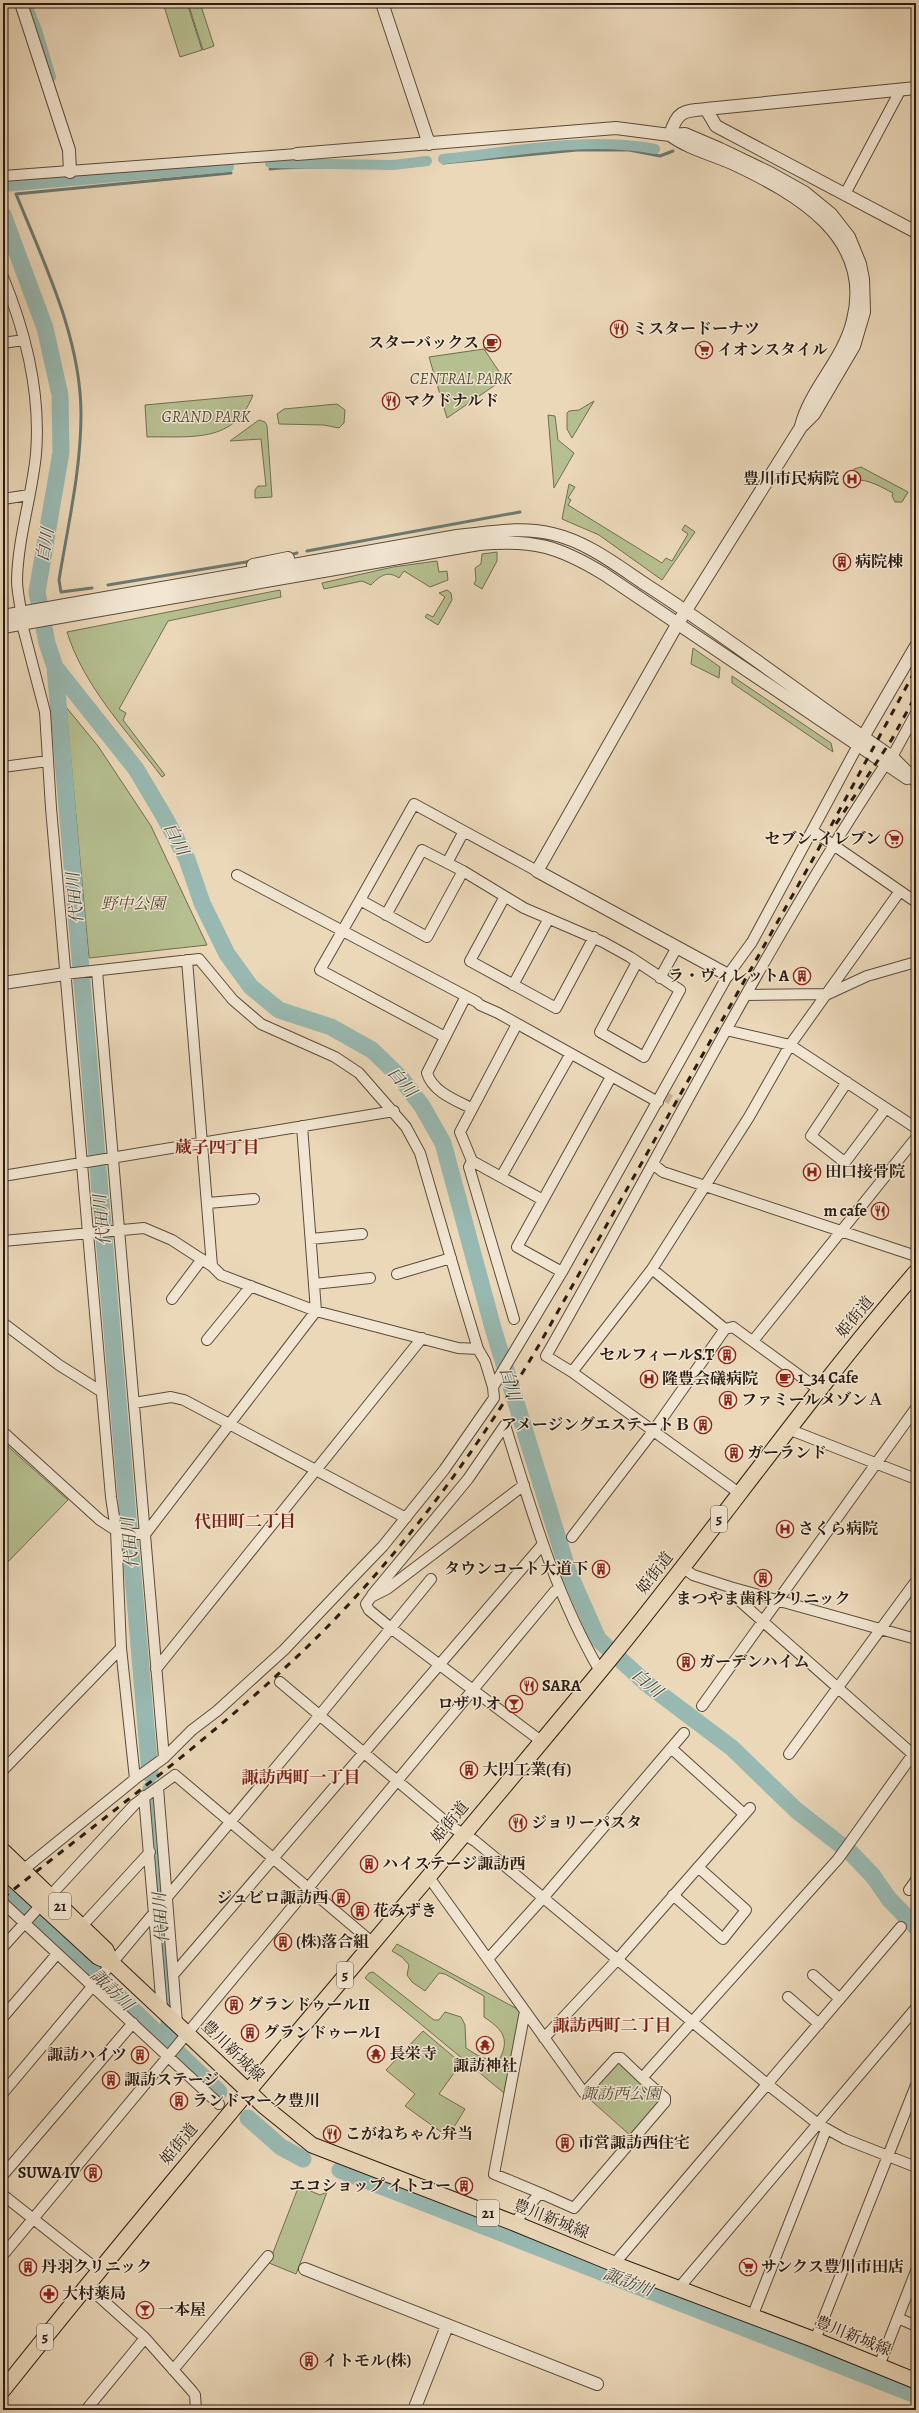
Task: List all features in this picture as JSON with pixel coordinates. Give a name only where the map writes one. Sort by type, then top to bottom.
[{"type":"main road","name":"姫街道","points":[[3,2390],[98,2270],[602,1669],[818,1389],[916,1272]]},
{"type":"main road","name":"豊川新城線","points":[[3,1851],[23,1870],[42,1904],[82,1926],[106,1950],[109,1968]]},
{"type":"main road","name":"豊川新城線","points":[[3,1870],[42,1904],[109,1968],[162,2009],[181,2032],[287,2126],[312,2145],[514,2223],[678,2289],[815,2340],[916,2381]]},
{"type":"street","points":[[21,3],[70,150],[70,172]]},
{"type":"street","points":[[382,3],[429,144]]},
{"type":"street","points":[[670,135],[675,120],[679,115],[688,111],[916,88]]},
{"type":"street","points":[[844,194],[901,90]]},
{"type":"street","points":[[706,109],[716,126],[844,194],[915,229]]},
{"type":"street","points":[[3,176],[429,144],[573,130],[616,128],[670,135],[684,134],[720,149],[804,192],[831,214],[849,236],[860,264],[865,296],[861,328],[844,366],[814,414],[801,428],[678,623],[537,871]]},
{"type":"street","points":[[4,283],[24,340],[34,378],[37,416],[36,455],[19,560],[17,582],[26,618],[45,712],[48,761],[69,974],[91,1233],[102,1392],[120,1533],[121,1648],[135,1779]]},
{"type":"street","points":[[3,343],[24,340]]},
{"type":"street","points":[[3,499],[29,495]]},
{"type":"street","points":[[3,627],[26,618],[175,586],[457,536],[510,530],[538,531],[565,537],[594,551],[686,610],[860,742]]},
{"type":"street","points":[[55,612],[471,546],[513,541],[548,546],[568,554],[604,574],[916,780]]},
{"type":"street","points":[[175,586],[220,571],[288,558]]},
{"type":"street","points":[[3,616],[26,618]]},
{"type":"street","points":[[495,1384],[562,1272],[728,975],[752,942],[813,832],[860,742],[916,646]]},
{"type":"street","points":[[739,1493],[654,1430],[572,1372],[546,1356],[746,995],[833,844],[888,761],[916,713]]},
{"type":"street","points":[[3,767],[48,761]]},
{"type":"street","points":[[888,761],[916,784]]},
{"type":"street","points":[[445,1037],[320,970],[414,804],[728,975]]},
{"type":"street","points":[[447,863],[464,831]]},
{"type":"street","points":[[813,832],[833,844],[916,902]]},
{"type":"street","points":[[386,915],[422,850],[463,871],[504,898],[548,920],[594,937],[637,962],[680,990],[644,1057],[600,1032],[637,962]]},
{"type":"street","points":[[360,900],[427,938],[463,871]]},
{"type":"street","points":[[237,875],[466,996],[658,1102]]},
{"type":"street","points":[[572,1372],[652,1269],[749,1117],[790,1045],[828,994],[900,891]]},
{"type":"street","points":[[504,898],[470,961],[556,1008],[594,937]]},
{"type":"street","points":[[513,985],[548,920]]},
{"type":"street","points":[[660,978],[677,947]]},
{"type":"street","points":[[3,983],[199,959],[203,961],[233,1000],[261,1024],[345,1062],[369,1082],[394,1111],[420,1153],[478,1349],[495,1384],[494,1398],[444,1470],[406,1518],[383,1546],[284,1650],[217,1711],[192,1730],[164,1758],[135,1779],[23,1870]]},
{"type":"street","points":[[187,960],[204,1143],[212,1266]]},
{"type":"street","points":[[746,995],[828,994],[868,976],[916,962]]},
{"type":"street","points":[[93,971],[134,1403],[143,1533],[164,1758]]},
{"type":"street","points":[[466,996],[428,1073],[429,1080],[439,1091],[471,1108]]},
{"type":"street","points":[[517,1024],[471,1108],[460,1132],[472,1161],[543,1200]]},
{"type":"street","points":[[726,1030],[790,1045],[916,1128]]},
{"type":"street","points":[[501,1177],[570,1054]]},
{"type":"street","points":[[562,1272],[517,1247],[611,1077]]},
{"type":"street","points":[[847,1082],[811,1136],[843,1161],[846,1161],[886,1108]]},
{"type":"street","points":[[3,1176],[84,1161],[204,1143],[394,1111]]},
{"type":"street","points":[[143,1533],[316,1311],[302,1126]]},
{"type":"street","points":[[753,1341],[916,1138]]},
{"type":"street","points":[[472,1161],[469,1167],[514,1320]]},
{"type":"street","points":[[653,1164],[663,1172],[916,1256]]},
{"type":"street","points":[[208,1203],[254,1199]]},
{"type":"street","points":[[3,1241],[144,1228],[172,1240],[212,1266],[221,1275],[316,1311],[458,1348],[478,1349]]},
{"type":"street","points":[[311,1239],[362,1234]]},
{"type":"street","points":[[397,1274],[451,1258]]},
{"type":"street","points":[[172,1299],[202,1259]]},
{"type":"street","points":[[652,1269],[725,1329]]},
{"type":"street","points":[[314,1284],[370,1278]]},
{"type":"street","points":[[207,1340],[251,1286]]},
{"type":"street","points":[[3,1323],[59,1365],[102,1392]]},
{"type":"street","points":[[572,1537],[654,1430],[725,1329],[733,1327],[818,1389]]},
{"type":"street","points":[[156,1669],[422,1338]]},
{"type":"street","points":[[134,1403],[171,1397],[184,1400],[230,1423],[406,1518]]},
{"type":"street","points":[[702,1706],[779,1601],[916,1408]]},
{"type":"street","points":[[541,1741],[392,1629],[369,1610],[366,1604],[468,1479],[505,1425],[543,1544],[569,1613],[602,1669]]},
{"type":"street","points":[[788,1429],[916,1479]]},
{"type":"street","points":[[3,1432],[100,1520],[120,1533],[143,1533]]},
{"type":"street","points":[[371,1597],[387,1589],[524,1486]]},
{"type":"street","points":[[173,1975],[543,1544]]},
{"type":"street","points":[[682,1567],[693,1575],[730,1587],[916,1639]]},
{"type":"street","points":[[3,2093],[392,1629],[431,1578]]},
{"type":"street","points":[[789,1754],[916,1581]]},
{"type":"street","points":[[642,2078],[840,1856],[915,1754],[836,1688],[764,1621],[733,1595],[730,1587]]},
{"type":"street","points":[[3,2255],[168,2055],[181,2032],[397,1782],[555,1591]]},
{"type":"street","points":[[3,1770],[121,1648]]},
{"type":"street","points":[[280,1682],[397,1782],[544,1898],[767,2084],[822,2127],[916,2167]]},
{"type":"street","points":[[488,1959],[544,1898],[684,1732]]},
{"type":"street","points":[[544,2038],[617,1960],[747,1811],[671,1748]]},
{"type":"street","points":[[3,1947],[135,1804],[175,1775],[373,1943]]},
{"type":"street","points":[[151,1792],[150,1852],[156,1910],[162,2009]]},
{"type":"street","points":[[151,1792],[167,1898],[173,1975],[181,2032]]},
{"type":"street","points":[[82,1926],[150,1852]]},
{"type":"street","points":[[673,1895],[723,1939],[746,1910],[698,1867]]},
{"type":"street","points":[[428,1876],[584,2093],[616,2058],[620,2058],[664,2098],[665,2102],[574,2208],[494,2174],[525,2011]]},
{"type":"street","points":[[909,1890],[916,1880]]},
{"type":"street","points":[[3,1903],[57,1954],[94,1986],[219,2104]]},
{"type":"street","points":[[614,2264],[901,1927]]},
{"type":"street","points":[[3,2017],[57,1954]]},
{"type":"street","points":[[812,1975],[840,1999]]},
{"type":"street","points":[[788,1997],[819,2024]]},
{"type":"street","points":[[678,2289],[822,2127],[916,2008]]},
{"type":"street","points":[[3,2175],[133,2023]]},
{"type":"street","points":[[815,2340],[916,2085]]},
{"type":"street","points":[[752,2317],[822,2127]]},
{"type":"street","points":[[514,2223],[540,2193]]},
{"type":"street","points":[[3,2195],[98,2270]]},
{"type":"street","points":[[173,2370],[268,2256]]},
{"type":"street","points":[[305,2269],[597,2384]]},
{"type":"street","points":[[879,2366],[916,2271]]},
{"type":"street","points":[[86,2285],[145,2338],[195,2395],[196,2410]]},
{"type":"street","points":[[898,2318],[916,2326]]},
{"type":"street","points":[[414,2410],[447,2326]]},
{"type":"street","points":[[86,2410],[145,2338]]},
{"type":"green space","points":[[163,3],[187,3],[202,50],[180,57]]},
{"type":"green space","points":[[188,3],[200,3],[214,46],[203,50]]},
{"type":"green space","name":"CENTRAL PARK","points":[[484,349],[504,379],[447,418],[429,357]]},
{"type":"green space","name":"GRAND PARK","points":[[253,395],[245,411],[235,422],[223,430],[195,436],[147,437],[145,405]]},
{"type":"green space","points":[[594,401],[572,438],[567,429],[567,413],[569,411],[579,410]]},
{"type":"green space","points":[[337,404],[345,410],[344,423],[339,428],[324,425],[279,424],[277,414],[284,409]]},
{"type":"green space","points":[[548,415],[555,416],[558,440],[574,453],[554,488]]},
{"type":"green space","points":[[259,420],[265,422],[267,426],[272,497],[255,498],[255,490],[258,486],[266,486],[261,439],[230,441]]},
{"type":"green space","points":[[861,467],[908,492],[902,502],[895,502],[892,496],[893,493],[879,486],[870,482],[854,480],[852,475],[854,469]]},
{"type":"green space","points":[[569,484],[575,487],[568,498],[571,500],[568,505],[662,563],[666,558],[672,561],[688,534],[682,530],[685,525],[695,532],[662,580],[599,535],[562,519]]},
{"type":"green space","points":[[497,552],[497,561],[482,589],[474,584],[476,580],[475,568],[481,564],[482,554]]},
{"type":"green space","points":[[437,561],[439,572],[447,571],[448,580],[430,587],[404,571],[399,578],[391,574],[387,574],[377,579],[371,585],[362,581],[324,589],[322,583],[393,567]]},
{"type":"green space","points":[[280,590],[281,597],[168,621],[119,709],[126,713],[123,720],[165,775],[162,777],[121,726],[84,672],[67,632]]},
{"type":"green space","points":[[447,590],[451,593],[452,600],[438,625],[425,617],[427,614],[433,617],[445,597],[439,593]]},
{"type":"green space","points":[[693,648],[720,667],[719,678],[691,664]]},
{"type":"green space","points":[[732,676],[831,743],[833,752],[732,683]]},
{"type":"green space","name":"野中公園","points":[[66,707],[98,746],[151,826],[207,945],[89,958]]},
{"type":"green space","points":[[3,1442],[68,1500],[3,1567]]},
{"type":"green space","points":[[397,1944],[521,2011],[504,2093],[365,1978],[369,1973],[373,1972],[434,2020],[439,2020],[445,2012],[461,2017],[465,2025],[466,2048],[478,2056],[486,2059],[491,2060],[500,2058],[503,2051],[504,2039],[499,2029],[484,2017],[484,1996],[445,1974],[439,1973],[425,1991],[412,1982],[407,1975],[409,1965],[402,1957],[392,1951]]},
{"type":"green space","points":[[423,2031],[461,2063],[439,2094],[465,2109],[448,2137],[405,2106],[415,2094],[386,2070]]},
{"type":"green space","name":"諏訪西公園","points":[[616,2063],[622,2063],[661,2098],[661,2103],[631,2136],[586,2096]]},
{"type":"green space","points":[[301,2187],[320,2195],[327,2192],[296,2274],[269,2263],[298,2188]]},
{"type":"waterway","points":[[27,5],[37,30],[51,77]]},
{"type":"waterway","points":[[443,159],[549,146],[602,144],[629,145],[655,149]]},
{"type":"waterway","points":[[443,163],[577,150],[629,150],[660,156],[673,151]]},
{"type":"waterway","points":[[270,163],[393,165],[427,161]]},
{"type":"waterway","points":[[270,169],[310,167],[388,167],[428,164]]},
{"type":"waterway","points":[[3,187],[229,167]]},
{"type":"waterway","points":[[92,588],[61,592],[59,580],[79,456],[81,414],[79,386],[75,357],[59,301],[16,194],[231,173]]},
{"type":"waterway","name":"白川","points":[[3,215],[45,328],[60,395],[61,452],[37,592],[47,643],[55,667],[136,769],[187,859],[202,903],[227,954],[251,987],[279,1010],[331,1027],[372,1050],[400,1077],[422,1106],[443,1143],[493,1328],[568,1571],[598,1639],[647,1684],[732,1748],[796,1810],[851,1853],[873,1876],[889,1899],[916,1927]]},
{"type":"waterway","points":[[307,551],[520,512]]},
{"type":"waterway","points":[[293,554],[297,553]]},
{"type":"waterway","points":[[108,585],[252,561]]},
{"type":"waterway","name":"代田川","points":[[55,667],[150,1774]]},
{"type":"waterway","name":"代田川","points":[[151,1789],[171,2047]]},
{"type":"waterway","name":"諏訪川","points":[[3,1892],[70,1950],[219,2092]]},
{"type":"waterway","name":"諏訪川","points":[[248,2118],[281,2147],[303,2159]]},
{"type":"waterway","name":"諏訪川","points":[[340,2170],[916,2395]]},
{"type":"tunnel","points":[[662,1095],[685,1107]]},
{"type":"railway","points":[[3,1898],[194,1747],[304,1650],[371,1580],[461,1467],[488,1427],[539,1345],[813,859],[916,669]]},
{"type":"railway","points":[[836,824],[892,739],[916,695]]},
{"type":"place","name":"ミスタードーナツ","points":[[619,329]]},
{"type":"place","name":"スターバックス","points":[[492,343]]},
{"type":"place","name":"イオンスタイル","points":[[704,350]]},
{"type":"place","name":"マクドナルド","points":[[391,401]]},
{"type":"place","name":"豊川市民病院","points":[[852,479]]},
{"type":"place","name":"病院棟","points":[[842,562]]},
{"type":"place","name":"セブン-イレブン","points":[[894,839]]},
{"type":"place","name":"ラ・ヴィレットA","points":[[802,976]]},
{"type":"place","name":"田口接骨院","points":[[812,1172]]},
{"type":"place","name":"m cafe","points":[[880,1211]]},
{"type":"place","name":"セルフィールS.T","points":[[727,1355]]},
{"type":"place","name":"1_34 Cafe","points":[[785,1378]]},
{"type":"place","name":"隆豊会礒病院","points":[[649,1379]]},
{"type":"place","name":"ファミールメゾンＡ","points":[[728,1400]]},
{"type":"place","name":"アメージングエステートＢ","points":[[703,1425]]},
{"type":"place","name":"ガーランド","points":[[734,1453]]},
{"type":"place","name":"さくら病院","points":[[785,1529]]},
{"type":"place","name":"タウンコート大道下","points":[[601,1569]]},
{"type":"place","name":"まつやま歯科クリニック","points":[[763,1578]]},
{"type":"place","name":"ガーデンハイム","points":[[686,1662]]},
{"type":"place","name":"SARA","points":[[529,1686]]},
{"type":"place","name":"ロザリオ","points":[[514,1704]]},
{"type":"place","name":"大円工業(有)","points":[[469,1770]]},
{"type":"place","name":"ジョリーパスタ","points":[[518,1823]]},
{"type":"place","name":"ハイステージ諏訪西","points":[[369,1864]]},
{"type":"place","name":"ジュビロ諏訪西","points":[[341,1898]]},
{"type":"place","name":"花みずき","points":[[360,1911]]},
{"type":"place","name":"(株)落合組","points":[[283,1942]]},
{"type":"place","name":"グランドゥールII","points":[[234,2005]]},
{"type":"place","name":"グランドゥールI","points":[[250,2033]]},
{"type":"place","name":"諏訪神社","points":[[485,2045]]},
{"type":"place","name":"長栄寺","points":[[376,2054]]},
{"type":"place","name":"諏訪ハイツ","points":[[140,2055]]},
{"type":"place","name":"諏訪ステージ","points":[[111,2080]]},
{"type":"place","name":"ランドマーク豊川","points":[[179,2101]]},
{"type":"place","name":"こがねちゃん弁当","points":[[332,2134]]},
{"type":"place","name":"市営諏訪西住宅","points":[[565,2143]]},
{"type":"place","name":"SUWA IV","points":[[93,2173]]},
{"type":"place","name":"エコショップ イトコー","points":[[464,2186]]},
{"type":"place","name":"丹羽クリニック","points":[[28,2267]]},
{"type":"place","name":"サンクス豊川市田店","points":[[748,2267]]},
{"type":"place","name":"大村薬局","points":[[49,2294]]},
{"type":"place","name":"一本屋","points":[[145,2310]]},
{"type":"place","name":"イトモル(株)","points":[[309,2361]]},
{"type":"district","name":"蔵子四丁目","points":[[217,1147]]},
{"type":"district","name":"代田町二丁目","points":[[245,1521]]},
{"type":"district","name":"諏訪西町一丁目","points":[[301,1777]]},
{"type":"district","name":"諏訪西町二丁目","points":[[612,2025]]}]
